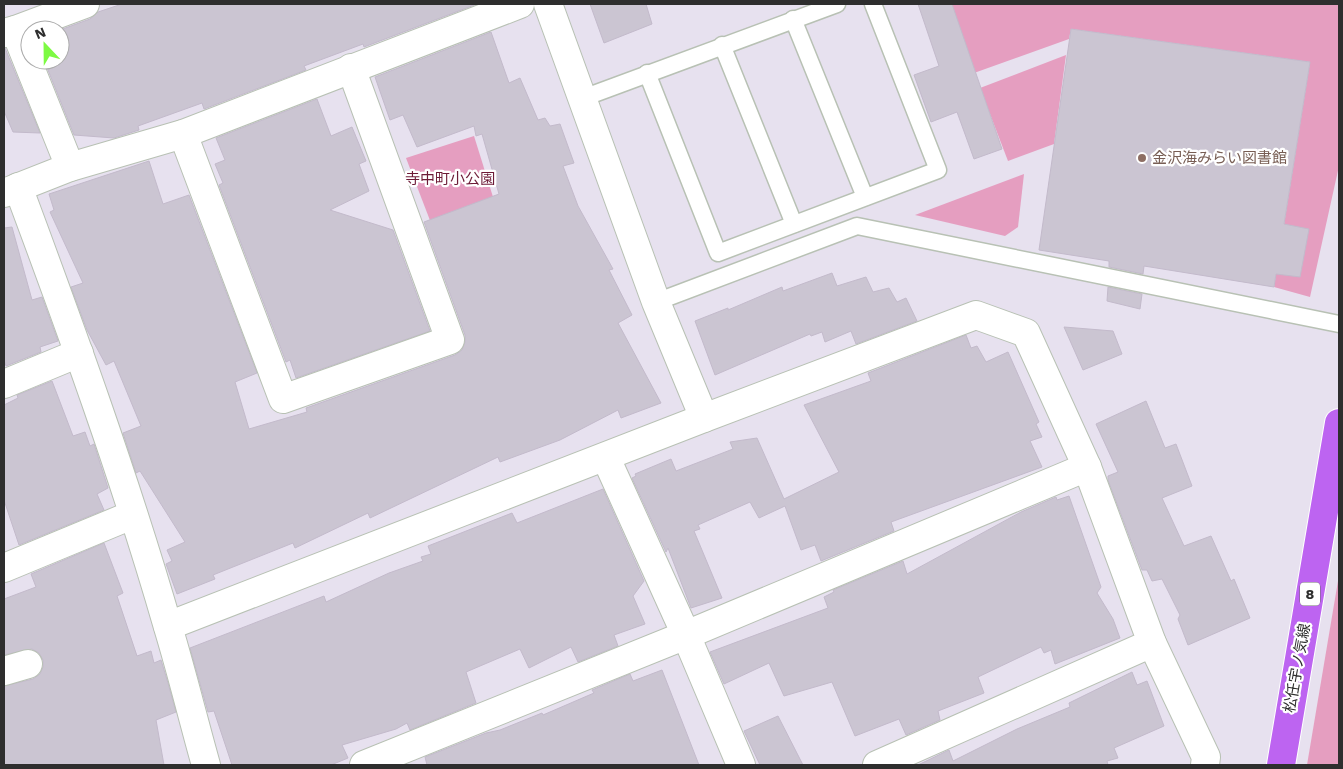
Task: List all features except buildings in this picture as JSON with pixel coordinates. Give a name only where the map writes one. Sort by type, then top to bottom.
[{"type":"main road","name":"松任宇ノ気線","points":[[1280,765],[1339,423]]},
{"type":"street","points":[[70,167],[9,31],[85,4]]},
{"type":"street","points":[[206,765],[168,626],[79,353],[11,190],[70,167],[183,134],[520,4]]},
{"type":"street","points":[[548,4],[656,302],[704,418]]},
{"type":"street","points":[[183,134],[283,399],[450,340],[351,68]]},
{"type":"street","points":[[168,626],[606,458],[704,418],[976,315],[1026,333],[1087,467],[1152,643],[1206,757],[1205,765]]},
{"type":"street","points":[[4,384],[79,353]]},
{"type":"street","points":[[606,458],[686,635],[741,765]]},
{"type":"street","points":[[364,765],[686,635],[1087,467]]},
{"type":"street","points":[[4,568],[132,515]]},
{"type":"street","points":[[877,765],[1152,643]]},
{"type":"lane","points":[[583,98],[837,4]]},
{"type":"lane","points":[[648,73],[718,253],[938,170],[873,4]]},
{"type":"lane","points":[[793,19],[865,197]]},
{"type":"lane","points":[[722,45],[794,224]]},
{"type":"lane","points":[[656,302],[857,226],[1339,324]]},
{"type":"green space","points":[[948,4],[1339,4],[1339,166],[1310,297],[1274,287],[1310,62],[1071,29],[1069,39],[974,73]]},
{"type":"green space","points":[[1066,55],[1054,144],[1008,161],[980,88]]},
{"type":"green space","name":"寺中町小公園","points":[[474,136],[493,197],[431,223],[406,158]]},
{"type":"green space","points":[[1024,174],[1018,227],[1005,236],[915,215]]},
{"type":"green space","points":[[1339,575],[1339,765],[1307,765]]},
{"type":"place","name":"金沢海みらい図書館","points":[[1142,158]]}]
